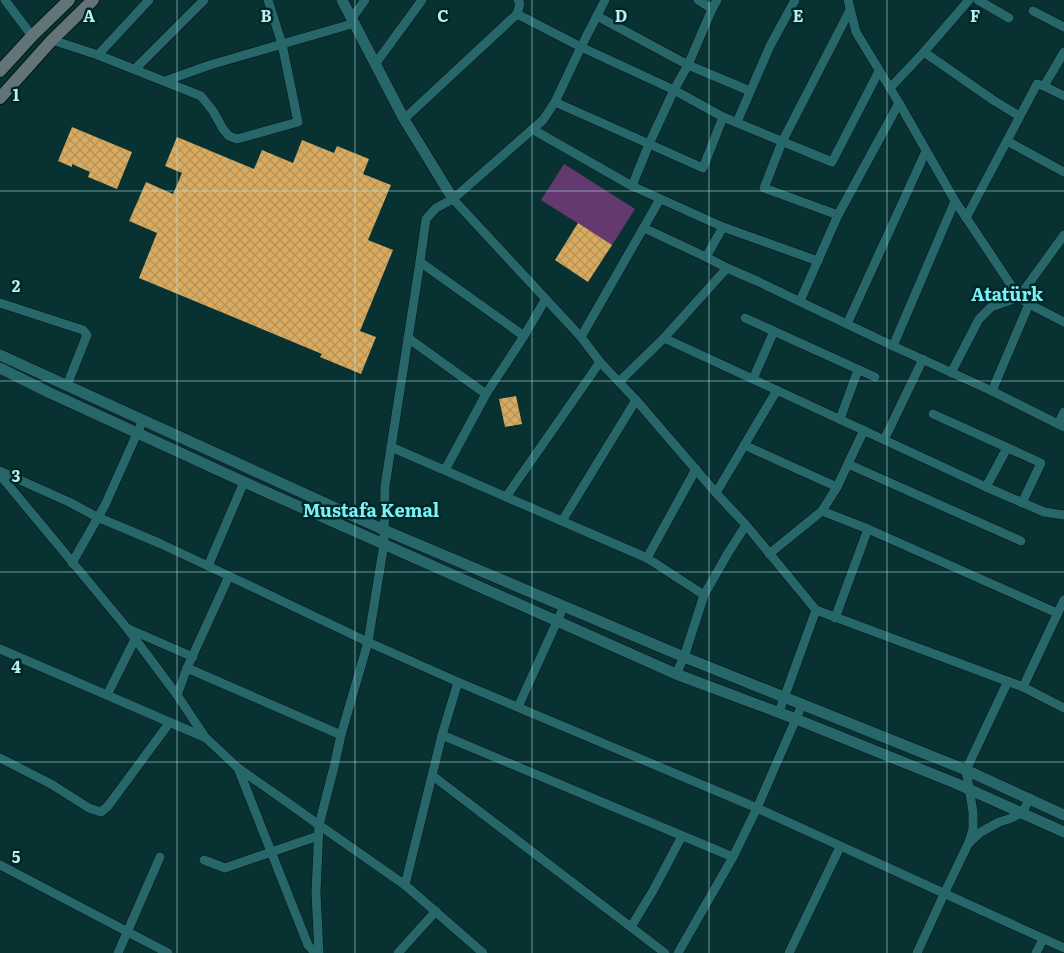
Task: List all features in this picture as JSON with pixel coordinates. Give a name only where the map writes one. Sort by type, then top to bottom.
[{"type":"main road","points":[[0,71],[69,0]]},
{"type":"main road","points":[[0,98],[52,40],[93,0]]},
{"type":"street","points":[[5,0],[32,36]]},
{"type":"street","points":[[98,55],[149,0]]},
{"type":"street","points":[[135,69],[204,0]]},
{"type":"street","points":[[52,40],[98,55],[201,96],[213,111],[223,129],[229,136],[237,139],[298,122],[282,44],[268,0]]},
{"type":"street","points":[[342,0],[404,119],[453,200],[636,400],[746,525],[816,610],[1008,681],[1064,708]]},
{"type":"street","points":[[165,81],[210,65],[353,21],[365,0]]},
{"type":"street","points":[[376,63],[422,0]]},
{"type":"street","points":[[404,119],[517,14],[520,4],[518,0]]},
{"type":"street","points":[[317,953],[316,893],[319,825],[341,735],[368,642],[384,544],[384,486],[426,219],[436,208],[453,200],[543,120],[555,102],[605,0]]},
{"type":"street","points":[[698,0],[712,9]]},
{"type":"street","points":[[632,186],[649,144],[688,65],[717,0]]},
{"type":"street","points":[[737,122],[770,46],[796,0]]},
{"type":"street","points":[[890,88],[969,0]]},
{"type":"street","points":[[978,0],[1009,18]]},
{"type":"street","points":[[850,4],[856,32],[955,201],[1019,297],[1064,322]]},
{"type":"street","points":[[838,215],[764,188],[782,142],[850,4]]},
{"type":"street","points":[[1033,11],[1064,27]]},
{"type":"street","points":[[517,14],[581,47],[674,90],[723,117],[832,162],[879,71]]},
{"type":"street","points":[[597,16],[688,65],[750,91]]},
{"type":"street","points":[[924,52],[1019,116]]},
{"type":"street","points":[[1044,86],[1064,52]]},
{"type":"street","points":[[966,218],[1037,84],[1064,96]]},
{"type":"street","points":[[555,102],[703,168],[723,117]]},
{"type":"street","points":[[800,301],[838,215],[899,103]]},
{"type":"street","points":[[532,129],[632,186],[660,199],[723,227],[818,261]]},
{"type":"street","points":[[1007,142],[1064,172]]},
{"type":"street","points":[[846,324],[926,151]]},
{"type":"street","points":[[581,338],[660,199]]},
{"type":"street","points":[[893,346],[955,201]]},
{"type":"street","points":[[706,257],[723,227]]},
{"type":"street","points":[[644,228],[1061,425],[1064,412]]},
{"type":"street","points":[[951,373],[979,319],[991,306],[1019,297],[1064,235]]},
{"type":"street","points":[[420,262],[524,336]]},
{"type":"street","points":[[619,382],[664,338],[727,268]]},
{"type":"street","points":[[444,470],[486,394],[545,300]]},
{"type":"street","points":[[0,303],[83,330],[86,335],[67,385]]},
{"type":"street","points":[[992,391],[1029,304]]},
{"type":"street","points":[[745,318],[875,377]]},
{"type":"street","points":[[753,379],[774,331]]},
{"type":"street","points":[[408,338],[486,394]]},
{"type":"street","points":[[664,338],[1022,503],[1044,512],[1064,513]]},
{"type":"street","points":[[0,355],[384,530],[684,658],[966,770],[1064,815]]},
{"type":"street","points":[[884,440],[923,360]]},
{"type":"street","points":[[506,496],[600,362]]},
{"type":"street","points":[[0,368],[244,482],[676,674],[779,712],[968,788],[1064,831]]},
{"type":"street","points":[[840,419],[858,370]]},
{"type":"street","points":[[716,493],[777,390]]},
{"type":"street","points":[[562,521],[636,400]]},
{"type":"street","points":[[933,414],[1040,463],[1022,503]]},
{"type":"street","points":[[72,562],[105,505],[143,420]]},
{"type":"street","points":[[769,554],[822,511],[838,487],[864,430]]},
{"type":"street","points":[[744,445],[838,487]]},
{"type":"street","points":[[391,447],[647,558],[704,595]]},
{"type":"street","points":[[986,487],[1007,448]]},
{"type":"street","points":[[848,464],[1020,541]]},
{"type":"street","points":[[647,558],[696,469]]},
{"type":"street","points":[[0,471],[69,502],[97,517],[159,543],[368,642],[757,808],[1064,948]]},
{"type":"street","points":[[0,475],[127,628],[177,695],[205,737],[238,768],[405,885],[483,953]]},
{"type":"street","points":[[208,566],[244,482]]},
{"type":"street","points":[[822,511],[868,529],[1057,614]]},
{"type":"street","points":[[676,674],[684,658],[704,595],[728,552],[746,525]]},
{"type":"street","points":[[836,618],[868,529]]},
{"type":"street","points":[[177,695],[187,668],[229,576]]},
{"type":"street","points":[[1023,687],[1063,603]]},
{"type":"street","points":[[518,707],[564,606]]},
{"type":"street","points":[[779,712],[816,610]]},
{"type":"street","points":[[127,628],[192,657]]},
{"type":"street","points":[[106,695],[135,640]]},
{"type":"street","points":[[0,649],[205,737]]},
{"type":"street","points":[[187,668],[341,735]]},
{"type":"street","points":[[917,953],[970,842],[973,829],[973,812],[966,770],[1008,681]]},
{"type":"street","points":[[405,885],[442,735],[458,682]]},
{"type":"street","points":[[678,953],[733,857],[757,808],[802,705]]},
{"type":"street","points":[[0,758],[51,784],[89,808],[101,812],[108,806],[170,722]]},
{"type":"street","points":[[442,735],[733,857]]},
{"type":"street","points":[[238,768],[308,946],[317,953]]},
{"type":"street","points":[[433,776],[665,953]]},
{"type":"street","points":[[970,842],[999,822],[1022,813],[1030,798]]},
{"type":"street","points":[[204,860],[224,868],[318,836]]},
{"type":"street","points":[[631,927],[682,836]]},
{"type":"street","points":[[789,953],[840,847]]},
{"type":"street","points":[[118,953],[160,857]]},
{"type":"street","points":[[0,865],[168,953]]},
{"type":"street","points":[[398,953],[436,911]]},
{"type":"street","points":[[1036,953],[1043,939]]},
{"type":"shaded area","points":[[564,164],[635,209],[612,245],[541,200]]},
{"type":"building","points":[[72,127],[132,152],[117,189],[88,177],[90,172],[72,164],[72,167],[58,161]]},
{"type":"building","points":[[177,137],[254,169],[262,150],[293,163],[302,140],[334,153],[337,146],[369,159],[363,174],[391,185],[368,240],[393,250],[360,331],[376,337],[361,374],[320,357],[322,354],[139,278],[157,233],[129,221],[146,182],[173,194],[182,173],[165,166]]},
{"type":"building","points":[[578,223],[612,245],[588,282],[555,260]]},
{"type":"building","points":[[516,396],[522,424],[505,427],[499,399]]},
{"type":"district","name":"Atatürk","points":[[1007,295]]},
{"type":"district","name":"Mustafa Kemal","points":[[371,511]]}]
